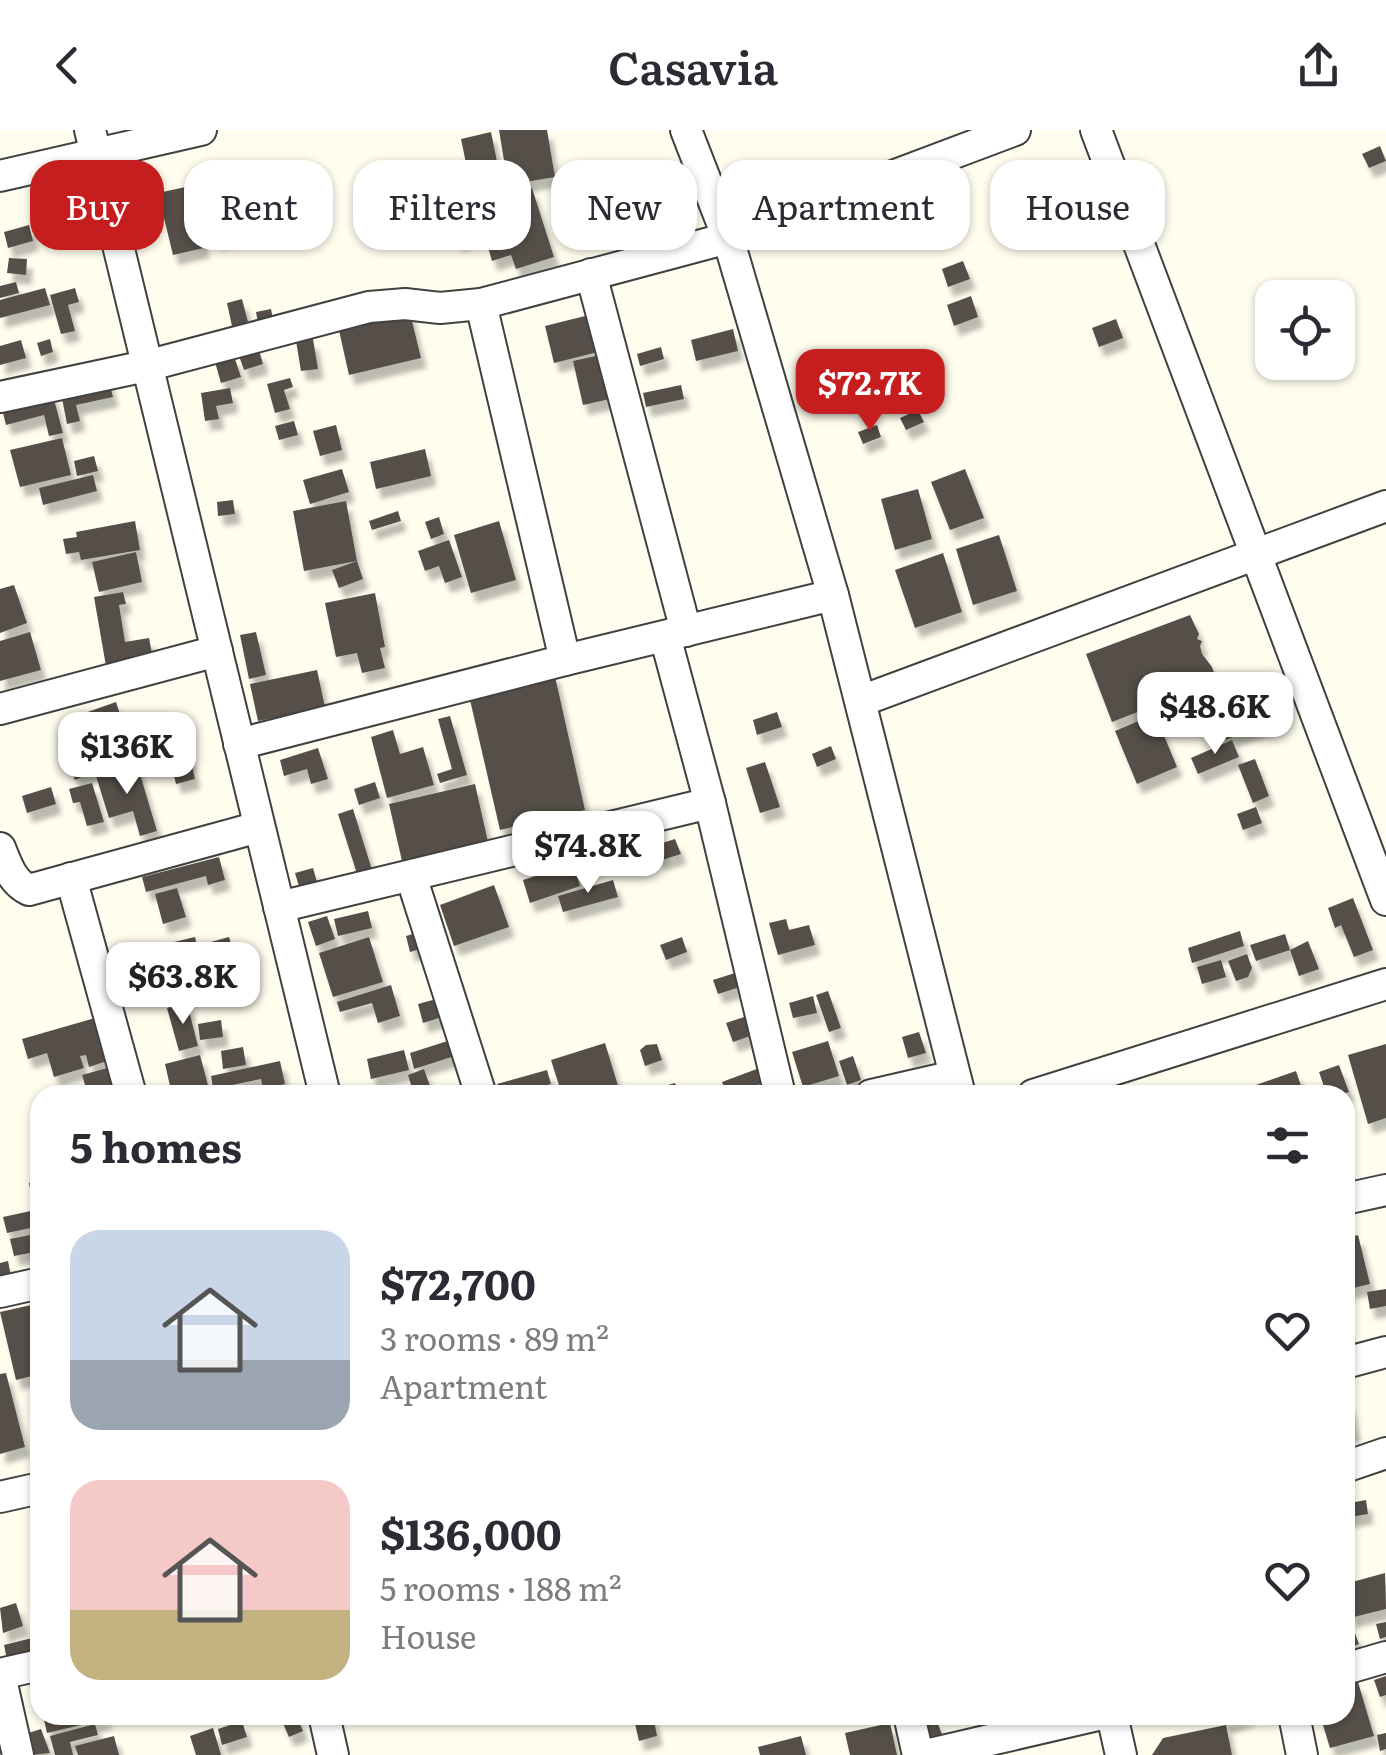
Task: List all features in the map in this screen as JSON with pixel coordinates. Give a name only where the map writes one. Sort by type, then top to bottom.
[{"type":"street","points":[[0,176],[93,142],[201,130]]},
{"type":"street","points":[[686,130],[717,210]]},
{"type":"street","points":[[935,160],[1015,130]]},
{"type":"street","points":[[1096,130],[1386,900]]},
{"type":"street","points":[[93,142],[322,1085]]},
{"type":"street","points":[[0,396],[146,366],[369,307],[481,304],[717,241]]},
{"type":"street","points":[[732,250],[834,595],[957,1085]]},
{"type":"street","points":[[591,274],[778,1085]]},
{"type":"street","points":[[481,304],[565,660]]},
{"type":"street","points":[[862,701],[1386,506]]},
{"type":"street","points":[[239,744],[834,595]]},
{"type":"street","points":[[0,709],[216,651]]},
{"type":"street","points":[[279,908],[710,802]]},
{"type":"street","points":[[0,848],[12,877],[29,890],[259,827]]},
{"type":"street","points":[[412,876],[477,1085]]},
{"type":"street","points":[[71,878],[128,1085]]},
{"type":"street","points":[[1066,1085],[1386,984]]},
{"type":"street","points":[[1355,1197],[1386,1190]]},
{"type":"street","points":[[0,1292],[30,1285]]},
{"type":"street","points":[[1355,1360],[1386,1352]]},
{"type":"street","points":[[1355,1464],[1386,1453]]},
{"type":"street","points":[[0,1496],[30,1490]]},
{"type":"street","points":[[1355,1666],[1386,1658]]},
{"type":"street","points":[[18,1755],[0,1674],[30,1668]]},
{"type":"street","points":[[326,1725],[333,1755]]},
{"type":"street","points":[[912,1725],[921,1755],[1054,1725]]},
{"type":"street","points":[[1114,1725],[1121,1755]]},
{"type":"street","points":[[1296,1725],[1302,1755]]},
{"type":"building","points":[[499,130],[547,130],[551,178],[531,181],[531,160],[504,160]]},
{"type":"building","points":[[491,132],[497,160],[465,160],[461,139]]},
{"type":"building","points":[[1380,146],[1386,161],[1369,168],[1362,154]]},
{"type":"building","points":[[184,187],[184,250],[195,250],[173,255],[164,218],[164,192]]},
{"type":"building","points":[[531,188],[554,257],[516,269],[511,255],[492,261],[489,250],[531,250]]},
{"type":"building","points":[[29,225],[30,242],[8,248],[4,232]]},
{"type":"building","points":[[9,258],[27,259],[26,275],[7,273]]},
{"type":"building","points":[[963,261],[970,279],[948,287],[942,269]]},
{"type":"building","points":[[16,282],[19,293],[0,298],[0,286]]},
{"type":"building","points":[[45,288],[50,305],[0,318],[0,300]]},
{"type":"building","points":[[75,288],[79,302],[68,305],[75,331],[61,334],[50,295]]},
{"type":"building","points":[[971,296],[978,317],[954,326],[947,305]]},
{"type":"building","points":[[242,299],[248,322],[232,326],[227,303]]},
{"type":"building","points":[[271,309],[273,320],[258,323],[256,312]]},
{"type":"building","points":[[409,309],[421,358],[349,375],[338,326]]},
{"type":"building","points":[[597,313],[606,350],[554,363],[545,326]]},
{"type":"building","points":[[1116,319],[1123,338],[1099,347],[1092,328]]},
{"type":"building","points":[[733,329],[738,351],[696,361],[691,340]]},
{"type":"building","points":[[50,339],[53,352],[41,356],[37,343]]},
{"type":"building","points":[[313,339],[318,369],[301,371],[296,341]]},
{"type":"building","points":[[21,340],[26,358],[0,365],[0,346]]},
{"type":"building","points":[[661,347],[664,359],[640,366],[637,354]]},
{"type":"building","points":[[259,350],[263,364],[244,370],[239,356]]},
{"type":"building","points":[[609,353],[619,397],[583,405],[573,361]]},
{"type":"building","points":[[234,356],[241,377],[221,383],[215,362]]},
{"type":"building","points":[[108,378],[113,397],[76,405],[80,421],[67,424],[60,388]]},
{"type":"building","points":[[290,378],[293,387],[284,390],[290,409],[275,413],[267,384]]},
{"type":"building","points":[[865,380],[870,393],[851,400],[846,386]]},
{"type":"building","points":[[681,385],[684,399],[646,407],[643,393]]},
{"type":"building","points":[[230,388],[233,403],[216,406],[219,419],[205,421],[201,393]]},
{"type":"building","points":[[52,392],[63,433],[49,436],[44,415],[6,425],[1,405]]},
{"type":"building","points":[[918,410],[924,422],[906,430],[900,418]]},
{"type":"building","points":[[294,421],[298,435],[279,440],[275,426]]},
{"type":"building","points":[[336,425],[342,450],[320,456],[313,431]]},
{"type":"building","points":[[877,425],[881,437],[863,444],[858,432]]},
{"type":"building","points":[[62,438],[71,475],[20,487],[10,450]]},
{"type":"building","points":[[425,449],[431,476],[376,489],[370,462]]},
{"type":"building","points":[[94,456],[98,471],[77,476],[74,461]]},
{"type":"building","points":[[342,469],[349,492],[310,504],[303,480]]},
{"type":"building","points":[[965,469],[984,518],[950,530],[931,482]]},
{"type":"building","points":[[93,475],[97,491],[43,505],[39,488]]},
{"type":"building","points":[[918,489],[932,539],[895,550],[881,499]]},
{"type":"building","points":[[233,500],[235,514],[218,516],[217,502]]},
{"type":"building","points":[[346,501],[357,561],[304,571],[293,511]]},
{"type":"building","points":[[398,511],[401,521],[372,530],[369,521]]},
{"type":"building","points":[[439,517],[444,534],[431,539],[425,522]]},
{"type":"building","points":[[135,521],[140,550],[81,560],[79,552],[66,554],[63,539],[77,537],[76,532]]},
{"type":"building","points":[[499,521],[516,580],[471,593],[454,535]]},
{"type":"building","points":[[999,535],[1017,591],[973,605],[956,549]]},
{"type":"building","points":[[449,540],[462,577],[445,583],[439,566],[425,571],[418,551]]},
{"type":"building","points":[[136,552],[142,582],[99,592],[92,562]]},
{"type":"building","points":[[943,553],[962,612],[915,628],[895,570]]},
{"type":"building","points":[[357,561],[363,579],[339,588],[332,570]]},
{"type":"building","points":[[14,585],[27,623],[0,633],[0,589]]},
{"type":"building","points":[[123,592],[126,604],[119,605],[125,642],[149,638],[153,658],[106,666],[94,597]]},
{"type":"building","points":[[375,593],[385,668],[362,673],[357,653],[336,657],[325,603]]},
{"type":"building","points":[[1190,615],[1199,634],[1197,639],[1202,641],[1202,654],[1217,681],[1112,722],[1086,654]]},
{"type":"building","points":[[30,632],[41,670],[0,681],[0,641]]},
{"type":"building","points":[[256,632],[266,675],[249,679],[240,635]]},
{"type":"building","points":[[317,670],[325,707],[258,721],[250,684]]},
{"type":"building","points":[[554,672],[585,810],[500,830],[468,691]]},
{"type":"building","points":[[1249,677],[1268,724],[1211,745],[1193,699]]},
{"type":"building","points":[[116,702],[122,720],[104,726],[102,720],[86,725],[82,714]]},
{"type":"building","points":[[777,712],[782,727],[757,735],[753,720]]},
{"type":"building","points":[[1155,714],[1177,767],[1137,784],[1115,731]]},
{"type":"building","points":[[450,716],[467,775],[440,783],[437,774],[452,769],[438,719]]},
{"type":"building","points":[[393,730],[400,754],[423,747],[434,785],[387,798],[371,737]]},
{"type":"building","points":[[81,732],[97,770],[75,780],[58,742]]},
{"type":"building","points":[[1232,740],[1239,757],[1198,774],[1191,758]]},
{"type":"building","points":[[831,746],[836,759],[817,767],[812,754]]},
{"type":"building","points":[[318,748],[328,779],[311,784],[307,769],[284,776],[280,760]]},
{"type":"building","points":[[189,753],[195,779],[176,784],[170,758]]},
{"type":"building","points":[[1255,759],[1269,796],[1253,803],[1238,765]]},
{"type":"building","points":[[765,762],[780,807],[760,813],[746,768]]},
{"type":"building","points":[[137,764],[157,831],[140,836],[133,811],[109,818],[96,776]]},
{"type":"building","points":[[375,782],[380,798],[359,805],[354,789]]},
{"type":"building","points":[[92,783],[104,822],[87,826],[80,802],[73,803],[69,789]]},
{"type":"building","points":[[475,784],[488,842],[402,861],[389,804]]},
{"type":"building","points":[[51,787],[56,804],[27,813],[22,796]]},
{"type":"building","points":[[1256,807],[1262,823],[1243,830],[1237,814]]},
{"type":"building","points":[[353,809],[373,873],[358,877],[338,814]]},
{"type":"building","points":[[675,839],[681,854],[659,861],[653,846]]},
{"type":"building","points":[[219,857],[225,880],[208,885],[206,876],[146,892],[142,877]]},
{"type":"building","points":[[573,864],[580,886],[530,903],[523,880]]},
{"type":"building","points":[[313,868],[319,889],[301,893],[295,873]]},
{"type":"building","points":[[613,880],[618,897],[563,912],[558,896]]},
{"type":"building","points":[[494,885],[509,927],[454,946],[440,905]]},
{"type":"building","points":[[177,888],[186,917],[163,924],[155,894]]},
{"type":"building","points":[[1353,898],[1373,950],[1354,957],[1341,925],[1335,928],[1328,908]]},
{"type":"building","points":[[368,911],[372,928],[338,936],[334,919]]},
{"type":"building","points":[[327,916],[335,939],[316,946],[308,922]]},
{"type":"building","points":[[786,919],[789,930],[809,925],[815,945],[778,955],[769,923]]},
{"type":"building","points":[[423,931],[427,947],[410,952],[406,936]]},
{"type":"building","points":[[1240,931],[1244,946],[1192,963],[1188,948]]},
{"type":"building","points":[[1285,934],[1290,950],[1256,961],[1250,945]]},
{"type":"building","points":[[195,937],[197,946],[229,937],[235,956],[181,970],[174,942]]},
{"type":"building","points":[[369,937],[383,982],[333,997],[319,953]]},
{"type":"building","points":[[682,937],[687,952],[666,960],[660,945]]},
{"type":"building","points":[[1308,941],[1319,969],[1299,976],[1290,950]]},
{"type":"building","points":[[1247,954],[1252,968],[1248,977],[1236,981],[1228,961]]},
{"type":"building","points":[[1221,960],[1226,977],[1202,984],[1197,967]]},
{"type":"building","points":[[176,965],[181,982],[142,993],[137,976]]},
{"type":"building","points":[[735,973],[740,987],[718,994],[713,980]]},
{"type":"building","points":[[391,985],[400,1016],[378,1023],[372,1003],[340,1012],[337,1002]]},
{"type":"building","points":[[828,991],[841,1028],[829,1032],[816,995]]},
{"type":"building","points":[[813,996],[817,1013],[793,1018],[789,1003]]},
{"type":"building","points":[[440,998],[445,1016],[423,1023],[418,1004]]},
{"type":"building","points":[[187,1003],[198,1046],[179,1051],[167,1008]]},
{"type":"building","points":[[750,1015],[756,1034],[733,1042],[726,1023]]},
{"type":"building","points":[[95,1018],[107,1061],[89,1067],[86,1055],[80,1056],[84,1068],[54,1077],[47,1053],[28,1059],[22,1039]]},
{"type":"building","points":[[221,1020],[223,1037],[200,1040],[198,1024]]},
{"type":"building","points":[[919,1032],[926,1053],[908,1058],[902,1037]]},
{"type":"building","points":[[457,1038],[461,1054],[414,1069],[410,1053]]},
{"type":"building","points":[[828,1041],[839,1076],[802,1085],[792,1052]]},
{"type":"building","points":[[605,1043],[618,1085],[559,1085],[551,1060]]},
{"type":"building","points":[[657,1044],[662,1060],[645,1066],[640,1050]]},
{"type":"building","points":[[1386,1044],[1386,1118],[1368,1124],[1348,1055]]},
{"type":"building","points":[[243,1047],[246,1065],[223,1069],[221,1051]]},
{"type":"building","points":[[404,1050],[409,1070],[371,1079],[367,1059]]},
{"type":"building","points":[[200,1055],[208,1085],[170,1085],[165,1064]]},
{"type":"building","points":[[853,1056],[861,1080],[847,1085],[839,1061]]},
{"type":"building","points":[[280,1061],[285,1084],[262,1085],[261,1079],[212,1085],[211,1076]]},
{"type":"building","points":[[118,1065],[124,1085],[85,1085],[82,1075]]},
{"type":"building","points":[[1339,1065],[1346,1085],[1324,1085],[1319,1072]]},
{"type":"building","points":[[762,1067],[767,1082],[723,1085],[722,1082]]},
{"type":"building","points":[[424,1069],[430,1085],[411,1085],[408,1075]]},
{"type":"building","points":[[547,1070],[551,1084],[497,1085]]},
{"type":"building","points":[[1296,1071],[1301,1085],[1256,1085]]},
{"type":"building","points":[[30,1211],[30,1228],[7,1233],[3,1217]]},
{"type":"building","points":[[30,1235],[30,1253],[14,1256],[10,1239]]},
{"type":"building","points":[[1358,1235],[1370,1284],[1355,1288]]},
{"type":"building","points":[[8,1261],[12,1281],[0,1283],[0,1263]]},
{"type":"building","points":[[1386,1289],[1386,1306],[1370,1309],[1367,1292]]},
{"type":"building","points":[[30,1305],[30,1376],[16,1380],[0,1312]]},
{"type":"building","points":[[6,1373],[25,1447],[0,1454],[0,1374]]},
{"type":"building","points":[[1366,1500],[1368,1514],[1355,1516],[1355,1502]]},
{"type":"building","points":[[1385,1573],[1386,1609],[1355,1617],[1355,1581]]},
{"type":"building","points":[[16,1603],[23,1626],[3,1633],[0,1608]]},
{"type":"building","points":[[1386,1622],[1386,1637],[1380,1639],[1376,1624]]},
{"type":"building","points":[[30,1638],[30,1654],[7,1660],[4,1645]]},
{"type":"building","points":[[1386,1676],[1386,1695],[1380,1697],[1374,1680]]},
{"type":"building","points":[[1358,1682],[1374,1736],[1330,1748],[1323,1725],[1355,1725]]},
{"type":"building","points":[[45,1725],[81,1725],[47,1733]]},
{"type":"building","points":[[91,1725],[95,1725],[98,1735],[70,1742],[73,1755],[55,1755],[50,1736]]},
{"type":"building","points":[[243,1725],[247,1737],[222,1745],[218,1729]]},
{"type":"building","points":[[284,1725],[300,1725],[303,1731],[289,1737]]},
{"type":"building","points":[[635,1725],[655,1725],[657,1736],[639,1741]]},
{"type":"building","points":[[890,1725],[897,1755],[850,1755],[845,1733]]},
{"type":"building","points":[[938,1725],[943,1737],[924,1743],[919,1727]]},
{"type":"building","points":[[1226,1725],[1232,1755],[1152,1755],[1163,1738]]},
{"type":"building","points":[[213,1728],[221,1755],[196,1755],[190,1736]]},
{"type":"building","points":[[41,1729],[50,1753],[32,1755],[25,1734]]},
{"type":"building","points":[[1386,1733],[1386,1749],[1380,1751],[1377,1735]]},
{"type":"building","points":[[114,1736],[119,1755],[78,1755],[75,1746]]},
{"type":"building","points":[[801,1736],[806,1755],[760,1755],[758,1747]]}]
